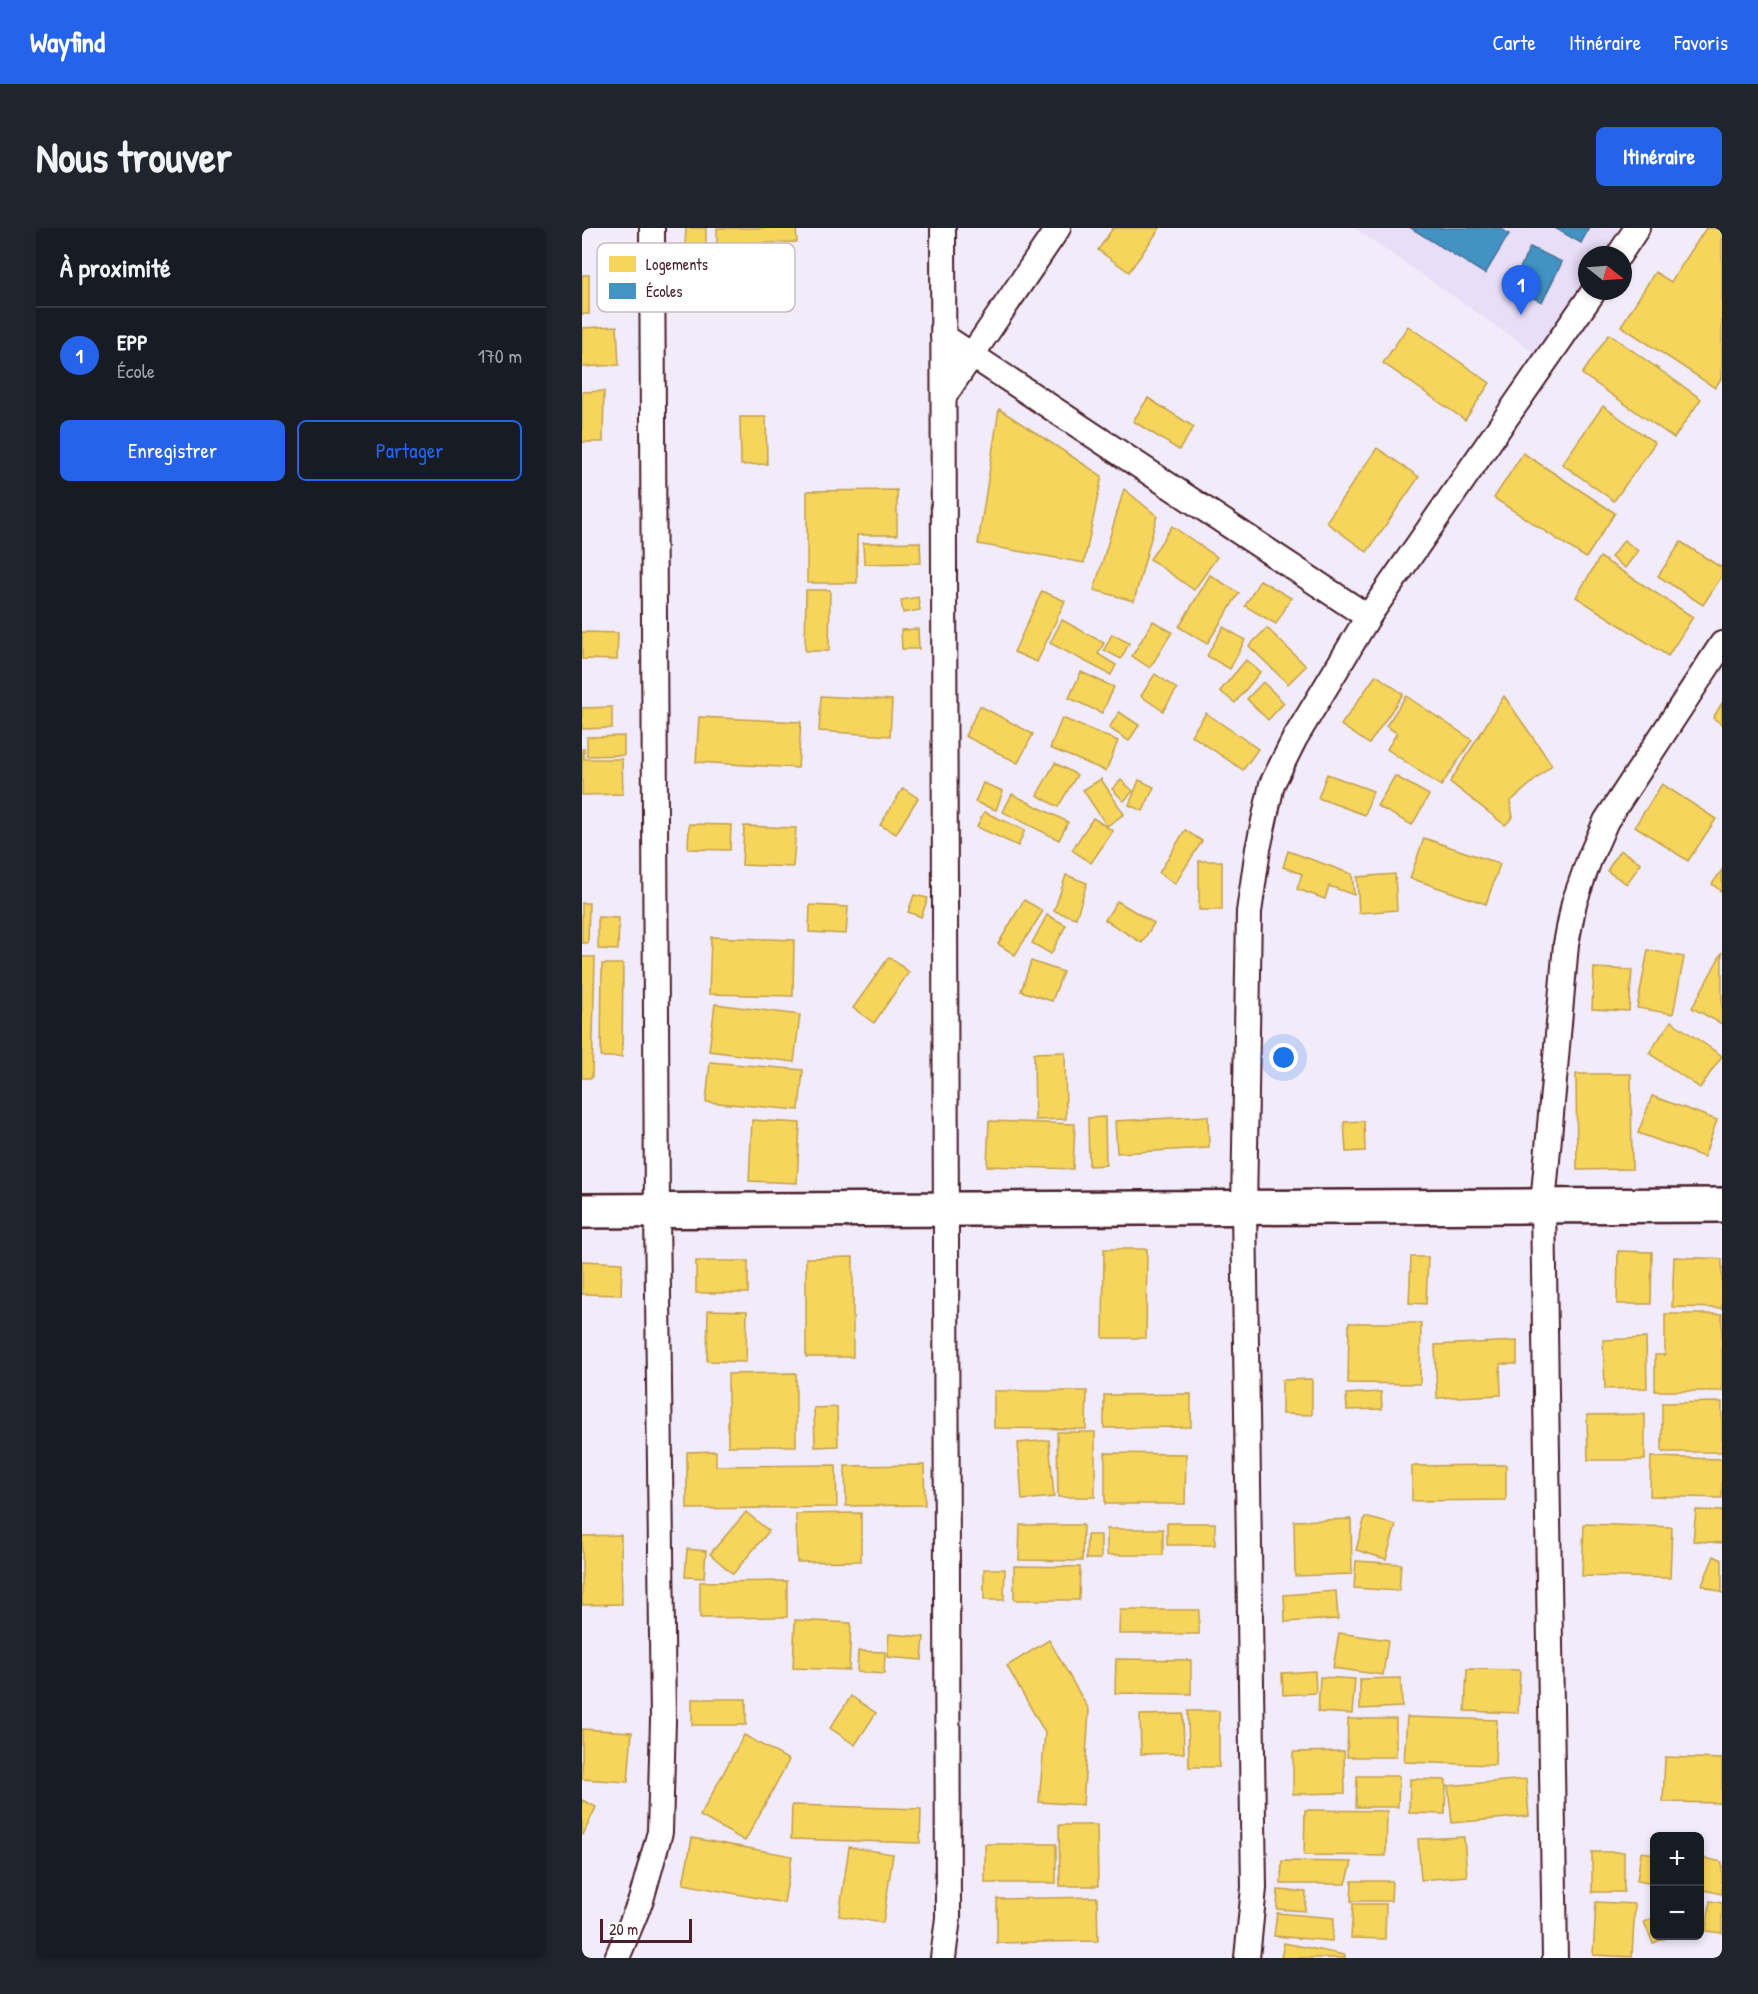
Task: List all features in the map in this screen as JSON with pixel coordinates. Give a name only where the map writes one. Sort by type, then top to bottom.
[{"type":"street","points":[[652,228],[652,243]]},
{"type":"street","points":[[943,228],[948,1918],[943,1958]]},
{"type":"street","points":[[944,396],[1058,228]]},
{"type":"street","points":[[1625,246],[1637,228]]},
{"type":"street","points":[[1247,1958],[1254,1888],[1244,1209],[1249,912],[1272,784],[1295,738],[1368,617],[1588,300]]},
{"type":"street","points":[[617,1958],[641,1900],[660,1832],[663,1720],[657,1211],[652,312]]},
{"type":"street","points":[[943,336],[1368,617]]},
{"type":"street","points":[[1555,1958],[1543,1205],[1566,944],[1575,903],[1589,860],[1606,821],[1722,645]]},
{"type":"street","points":[[582,1211],[1722,1205]]},
{"type":"shaded area","points":[[1354,228],[1620,228],[1608,246],[1578,246],[1578,290],[1535,353]]},
{"type":"building: Logements","points":[[686,228],[706,228],[706,243],[685,243]]},
{"type":"building: Logements","points":[[717,228],[796,228],[797,242],[717,243]]},
{"type":"building: Logements","points":[[1113,228],[1160,228],[1129,272],[1098,250]]},
{"type":"building: Logements","points":[[1706,228],[1722,228],[1722,377],[1715,388],[1621,326],[1655,272],[1671,282]]},
{"type":"building: Logements","points":[[582,275],[589,275],[589,314],[582,314]]},
{"type":"building: Logements","points":[[617,326],[619,365],[582,367],[582,328]]},
{"type":"building: Logements","points":[[1408,326],[1490,383],[1465,420],[1383,363]]},
{"type":"building: Logements","points":[[1609,334],[1701,399],[1674,438],[1582,374]]},
{"type":"building: Logements","points":[[604,391],[603,442],[582,442],[582,392]]},
{"type":"building: Logements","points":[[1148,398],[1194,427],[1179,450],[1133,421]]},
{"type":"building: Logements","points":[[1603,406],[1655,443],[1614,501],[1562,464]]},
{"type":"building: Logements","points":[[999,409],[1102,476],[1084,563],[978,544]]},
{"type":"building: Logements","points":[[740,417],[766,417],[767,464],[741,465]]},
{"type":"building: Logements","points":[[1377,448],[1419,477],[1367,552],[1326,522]]},
{"type":"building: Logements","points":[[1523,453],[1615,513],[1586,558],[1494,498]]},
{"type":"building: Logements","points":[[1124,489],[1157,516],[1134,601],[1094,590]]},
{"type":"building: Logements","points":[[897,490],[897,535],[857,535],[857,583],[807,583],[807,491]]},
{"type":"building: Logements","points":[[1172,526],[1217,557],[1194,590],[1150,559]]},
{"type":"building: Logements","points":[[1624,540],[1638,551],[1625,568],[1611,557]]},
{"type":"building: Logements","points":[[920,542],[921,563],[864,564],[863,543]]},
{"type":"building: Logements","points":[[1681,542],[1722,568],[1722,576],[1703,605],[1658,576]]},
{"type":"building: Logements","points":[[1600,557],[1693,617],[1668,656],[1576,597]]},
{"type":"building: Logements","points":[[1210,575],[1239,593],[1207,644],[1179,627]]},
{"type":"building: Logements","points":[[1260,580],[1291,598],[1276,624],[1245,606]]},
{"type":"building: Logements","points":[[806,590],[830,590],[829,651],[805,651]]},
{"type":"building: Logements","points":[[1042,591],[1065,601],[1037,662],[1014,652]]},
{"type":"building: Logements","points":[[918,597],[920,610],[903,613],[901,600]]},
{"type":"building: Logements","points":[[1062,620],[1104,643],[1098,654],[1116,665],[1111,675],[1050,643]]},
{"type":"building: Logements","points":[[1153,621],[1172,632],[1150,668],[1132,656]]},
{"type":"building: Logements","points":[[1223,627],[1245,640],[1230,669],[1207,656]]},
{"type":"building: Logements","points":[[1267,628],[1306,666],[1288,684],[1249,646]]},
{"type":"building: Logements","points":[[918,629],[919,649],[902,649],[901,630]]},
{"type":"building: Logements","points":[[582,632],[618,633],[617,660],[582,659]]},
{"type":"building: Logements","points":[[1112,634],[1129,643],[1121,659],[1104,650]]},
{"type":"building: Logements","points":[[1246,660],[1260,672],[1235,703],[1220,691]]},
{"type":"building: Logements","points":[[1081,672],[1114,687],[1102,713],[1069,698]]},
{"type":"building: Logements","points":[[1155,674],[1177,689],[1163,711],[1141,696]]},
{"type":"building: Logements","points":[[1376,675],[1403,694],[1369,744],[1341,725]]},
{"type":"building: Logements","points":[[1263,682],[1284,703],[1268,720],[1247,699]]},
{"type":"building: Logements","points":[[821,696],[892,700],[890,736],[819,731]]},
{"type":"building: Logements","points":[[1406,696],[1472,740],[1441,786],[1387,749],[1397,733],[1386,726]]},
{"type":"building: Logements","points":[[1504,696],[1552,765],[1510,802],[1513,817],[1505,825],[1450,782]]},
{"type":"building: Logements","points":[[1722,703],[1722,724],[1713,718]]},
{"type":"building: Logements","points":[[980,706],[1033,734],[1018,763],[965,736]]},
{"type":"building: Logements","points":[[612,707],[612,728],[582,729],[582,708]]},
{"type":"building: Logements","points":[[1119,712],[1139,725],[1129,741],[1109,728]]},
{"type":"building: Logements","points":[[1206,713],[1258,749],[1243,770],[1191,735]]},
{"type":"building: Logements","points":[[699,717],[801,722],[798,768],[696,762]]},
{"type":"building: Logements","points":[[1062,718],[1118,741],[1106,771],[1050,748]]},
{"type":"building: Logements","points":[[624,736],[624,755],[587,756],[587,737]]},
{"type":"building: Logements","points":[[582,749],[584,749],[584,759],[622,759],[623,794],[582,795]]},
{"type":"building: Logements","points":[[1055,763],[1077,775],[1058,807],[1037,795]]},
{"type":"building: Logements","points":[[1327,774],[1373,791],[1365,815],[1318,798]]},
{"type":"building: Logements","points":[[1395,776],[1429,795],[1412,825],[1377,806]]},
{"type":"building: Logements","points":[[1101,779],[1124,814],[1107,826],[1083,790]]},
{"type":"building: Logements","points":[[1121,780],[1133,791],[1124,801],[1112,789]]},
{"type":"building: Logements","points":[[1139,780],[1154,787],[1143,811],[1129,805]]},
{"type":"building: Logements","points":[[983,783],[1003,791],[996,810],[975,802]]},
{"type":"building: Logements","points":[[1662,784],[1716,819],[1688,861],[1635,826]]},
{"type":"building: Logements","points":[[903,788],[918,798],[896,834],[880,825]]},
{"type":"building: Logements","points":[[1012,794],[1068,822],[1059,840],[1003,812]]},
{"type":"building: Logements","points":[[984,812],[1025,830],[1018,846],[977,827]]},
{"type":"building: Logements","points":[[1093,818],[1113,831],[1091,863],[1072,850]]},
{"type":"building: Logements","points":[[689,824],[731,825],[730,850],[688,849]]},
{"type":"building: Logements","points":[[744,826],[796,828],[793,867],[742,865]]},
{"type":"building: Logements","points":[[1185,830],[1202,841],[1175,884],[1159,873]]},
{"type":"building: Logements","points":[[1424,838],[1500,864],[1486,904],[1410,878]]},
{"type":"building: Logements","points":[[1620,850],[1641,863],[1627,884],[1607,871]]},
{"type":"building: Logements","points":[[1288,851],[1352,874],[1354,895],[1329,886],[1325,899],[1297,889],[1302,874],[1283,867]]},
{"type":"building: Logements","points":[[1199,861],[1222,861],[1222,910],[1199,910]]},
{"type":"building: Logements","points":[[1722,870],[1722,892],[1712,884]]},
{"type":"building: Logements","points":[[1395,874],[1397,910],[1359,913],[1357,877]]},
{"type":"building: Logements","points":[[1066,875],[1087,883],[1076,918],[1054,911]]},
{"type":"building: Logements","points":[[914,895],[928,898],[921,917],[908,912]]},
{"type":"building: Logements","points":[[1024,900],[1043,911],[1015,955],[998,944]]},
{"type":"building: Logements","points":[[1117,901],[1154,923],[1142,943],[1105,920]]},
{"type":"building: Logements","points":[[582,903],[589,903],[588,943],[582,943]]},
{"type":"building: Logements","points":[[810,905],[848,907],[846,934],[809,932]]},
{"type":"building: Logements","points":[[1047,915],[1066,925],[1051,954],[1032,943]]},
{"type":"building: Logements","points":[[598,917],[619,918],[618,950],[598,949]]},
{"type":"building: Logements","points":[[711,937],[794,940],[793,996],[709,994]]},
{"type":"building: Logements","points":[[1648,950],[1684,957],[1673,1014],[1637,1008]]},
{"type":"building: Logements","points":[[1722,952],[1722,1024],[1692,1008]]},
{"type":"building: Logements","points":[[582,957],[595,957],[592,1078],[582,1078]]},
{"type":"building: Logements","points":[[889,957],[909,972],[874,1023],[853,1008]]},
{"type":"building: Logements","points":[[1031,961],[1063,972],[1052,1001],[1021,991]]},
{"type":"building: Logements","points":[[602,964],[623,964],[622,1057],[601,1057]]},
{"type":"building: Logements","points":[[1594,968],[1632,970],[1629,1011],[1592,1009]]},
{"type":"building: Logements","points":[[715,1004],[800,1015],[794,1062],[709,1051]]},
{"type":"building: Logements","points":[[1671,1021],[1722,1056],[1700,1088],[1649,1053]]},
{"type":"building: Logements","points":[[1065,1052],[1066,1119],[1035,1120],[1034,1053]]},
{"type":"building: Logements","points":[[710,1062],[803,1070],[799,1110],[706,1102]]},
{"type":"building: Logements","points":[[1576,1074],[1631,1074],[1632,1169],[1577,1170]]},
{"type":"building: Logements","points":[[1652,1096],[1717,1120],[1704,1157],[1638,1133]]},
{"type":"building: Logements","points":[[1208,1116],[1209,1148],[1117,1153],[1115,1121]]},
{"type":"building: Logements","points":[[1105,1117],[1106,1165],[1089,1166],[1088,1118]]},
{"type":"building: Logements","points":[[752,1120],[800,1123],[797,1183],[749,1181]]},
{"type":"building: Logements","points":[[989,1121],[1075,1124],[1073,1169],[987,1166]]},
{"type":"building: Logements","points":[[1364,1121],[1365,1151],[1346,1152],[1344,1122]]},
{"type":"building: Logements","points":[[1104,1249],[1147,1249],[1146,1338],[1103,1338]]},
{"type":"building: Logements","points":[[1618,1251],[1652,1252],[1651,1304],[1617,1304]]},
{"type":"building: Logements","points":[[853,1257],[853,1357],[806,1357],[806,1258]]},
{"type":"building: Logements","points":[[1411,1257],[1428,1257],[1426,1304],[1409,1303]]},
{"type":"building: Logements","points":[[1674,1257],[1722,1259],[1722,1308],[1672,1307]]},
{"type":"building: Logements","points":[[582,1261],[622,1263],[621,1295],[582,1294]]},
{"type":"building: Logements","points":[[696,1261],[748,1261],[748,1293],[696,1293]]},
{"type":"building: Logements","points":[[708,1310],[747,1311],[746,1362],[707,1361]]},
{"type":"building: Logements","points":[[1665,1314],[1722,1314],[1722,1391],[1655,1391],[1655,1355],[1665,1355]]},
{"type":"building: Logements","points":[[1349,1323],[1421,1323],[1420,1384],[1348,1383]]},
{"type":"building: Logements","points":[[1646,1338],[1647,1388],[1605,1389],[1603,1340]]},
{"type":"building: Logements","points":[[1517,1341],[1517,1364],[1500,1364],[1501,1395],[1437,1398],[1435,1345]]},
{"type":"building: Logements","points":[[796,1373],[796,1446],[728,1446],[728,1374]]},
{"type":"building: Logements","points":[[1312,1379],[1312,1415],[1282,1414],[1282,1380]]},
{"type":"building: Logements","points":[[994,1391],[1087,1391],[1086,1429],[994,1428]]},
{"type":"building: Logements","points":[[1381,1392],[1382,1409],[1347,1410],[1346,1394]]},
{"type":"building: Logements","points":[[1191,1394],[1191,1427],[1104,1428],[1104,1395]]},
{"type":"building: Logements","points":[[1722,1402],[1722,1452],[1662,1452],[1662,1403]]},
{"type":"building: Logements","points":[[837,1407],[838,1446],[815,1447],[814,1408]]},
{"type":"building: Logements","points":[[1645,1414],[1645,1460],[1588,1460],[1587,1415]]},
{"type":"building: Logements","points":[[1057,1432],[1095,1432],[1095,1497],[1058,1497]]},
{"type":"building: Logements","points":[[1049,1440],[1054,1497],[1022,1500],[1018,1443]]},
{"type":"building: Logements","points":[[716,1451],[716,1466],[836,1465],[837,1507],[687,1509],[687,1452]]},
{"type":"building: Logements","points":[[1105,1453],[1186,1454],[1185,1504],[1105,1504]]},
{"type":"building: Logements","points":[[1651,1457],[1722,1459],[1722,1498],[1650,1496]]},
{"type":"building: Logements","points":[[924,1465],[925,1505],[846,1506],[845,1466]]},
{"type":"building: Logements","points":[[1506,1465],[1506,1500],[1412,1501],[1412,1466]]},
{"type":"building: Logements","points":[[1696,1510],[1722,1511],[1722,1543],[1693,1541]]},
{"type":"building: Logements","points":[[746,1512],[769,1531],[733,1574],[710,1554]]},
{"type":"building: Logements","points":[[861,1513],[861,1561],[797,1562],[796,1514]]},
{"type":"building: Logements","points":[[1365,1517],[1396,1525],[1386,1559],[1356,1550]]},
{"type":"building: Logements","points":[[1351,1519],[1352,1574],[1295,1576],[1294,1521]]},
{"type":"building: Logements","points":[[1167,1523],[1215,1523],[1215,1545],[1167,1545]]},
{"type":"building: Logements","points":[[1584,1524],[1672,1527],[1670,1578],[1582,1576]]},
{"type":"building: Logements","points":[[1020,1525],[1083,1525],[1082,1561],[1019,1560]]},
{"type":"building: Logements","points":[[1107,1529],[1163,1529],[1163,1555],[1107,1555]]},
{"type":"building: Logements","points":[[621,1535],[622,1604],[582,1605],[582,1536]]},
{"type":"building: Logements","points":[[1087,1535],[1101,1535],[1101,1559],[1086,1559]]},
{"type":"building: Logements","points":[[687,1549],[706,1551],[704,1578],[685,1577]]},
{"type":"building: Logements","points":[[1714,1556],[1722,1560],[1722,1593],[1702,1585]]},
{"type":"building: Logements","points":[[1356,1561],[1401,1564],[1399,1591],[1354,1588]]},
{"type":"building: Logements","points":[[1014,1566],[1080,1567],[1079,1600],[1014,1600]]},
{"type":"building: Logements","points":[[984,1569],[1005,1569],[1004,1600],[984,1600]]},
{"type":"building: Logements","points":[[787,1581],[787,1617],[700,1618],[700,1582]]},
{"type":"building: Logements","points":[[1336,1591],[1338,1619],[1285,1622],[1284,1595]]},
{"type":"building: Logements","points":[[1120,1610],[1199,1610],[1199,1634],[1119,1634]]},
{"type":"building: Logements","points":[[795,1620],[851,1623],[849,1670],[793,1668]]},
{"type":"building: Logements","points":[[1339,1633],[1388,1640],[1383,1675],[1333,1668]]},
{"type":"building: Logements","points":[[889,1634],[924,1637],[922,1660],[887,1657]]},
{"type":"building: Logements","points":[[1049,1640],[1089,1710],[1083,1805],[1039,1802],[1045,1733],[1007,1666]]},
{"type":"building: Logements","points":[[858,1651],[885,1652],[884,1674],[857,1672]]},
{"type":"building: Logements","points":[[1116,1659],[1191,1660],[1191,1694],[1115,1693]]},
{"type":"building: Logements","points":[[1467,1669],[1520,1670],[1518,1713],[1465,1711]]},
{"type":"building: Logements","points":[[1315,1671],[1316,1693],[1283,1695],[1282,1673]]},
{"type":"building: Logements","points":[[1320,1677],[1355,1679],[1352,1714],[1318,1712]]},
{"type":"building: Logements","points":[[1401,1678],[1402,1707],[1360,1709],[1360,1679]]},
{"type":"building: Logements","points":[[851,1696],[876,1713],[855,1745],[830,1728]]},
{"type":"building: Logements","points":[[692,1699],[746,1699],[746,1725],[692,1725]]},
{"type":"building: Logements","points":[[1188,1711],[1219,1711],[1219,1767],[1189,1767]]},
{"type":"building: Logements","points":[[1183,1714],[1184,1753],[1141,1754],[1140,1715]]},
{"type":"building: Logements","points":[[1407,1717],[1497,1720],[1495,1765],[1404,1762]]},
{"type":"building: Logements","points":[[1348,1719],[1396,1719],[1396,1757],[1347,1757]]},
{"type":"building: Logements","points":[[582,1729],[632,1732],[628,1782],[582,1779]]},
{"type":"building: Logements","points":[[744,1735],[789,1760],[745,1841],[700,1816]]},
{"type":"building: Logements","points":[[1344,1751],[1345,1793],[1293,1794],[1293,1752]]},
{"type":"building: Logements","points":[[1665,1757],[1722,1759],[1722,1803],[1663,1802]]},
{"type":"building: Logements","points":[[1357,1776],[1399,1776],[1398,1807],[1356,1807]]},
{"type":"building: Logements","points":[[1410,1779],[1446,1780],[1445,1814],[1409,1813]]},
{"type":"building: Logements","points":[[1526,1779],[1529,1816],[1452,1823],[1448,1786]]},
{"type":"building: Logements","points":[[582,1800],[596,1807],[583,1835],[582,1835]]},
{"type":"building: Logements","points":[[792,1805],[921,1809],[920,1843],[791,1839]]},
{"type":"building: Logements","points":[[1305,1810],[1387,1811],[1386,1856],[1304,1855]]},
{"type":"building: Logements","points":[[1059,1825],[1097,1825],[1098,1886],[1060,1886]]},
{"type":"building: Logements","points":[[1464,1837],[1467,1876],[1421,1880],[1418,1839]]},
{"type":"building: Logements","points":[[692,1838],[792,1856],[784,1903],[683,1884]]},
{"type":"building: Logements","points":[[985,1844],[1056,1844],[1056,1883],[985,1883]]},
{"type":"building: Logements","points":[[849,1847],[893,1854],[883,1923],[839,1916]]},
{"type":"building: Logements","points":[[1592,1852],[1624,1852],[1624,1892],[1592,1892]]},
{"type":"building: Logements","points":[[1641,1852],[1650,1853],[1650,1883],[1637,1881]]},
{"type":"building: Logements","points":[[1704,1858],[1722,1862],[1722,1894],[1704,1890]]},
{"type":"building: Logements","points":[[1282,1861],[1352,1862],[1346,1884],[1281,1884]]},
{"type":"building: Logements","points":[[1352,1881],[1392,1881],[1391,1901],[1351,1901]]},
{"type":"building: Logements","points":[[1278,1890],[1306,1892],[1305,1911],[1277,1909]]},
{"type":"building: Logements","points":[[1097,1897],[1098,1941],[997,1943],[997,1899]]},
{"type":"building: Logements","points":[[1710,1901],[1722,1903],[1722,1933],[1706,1931]]},
{"type":"building: Logements","points":[[1596,1902],[1635,1904],[1632,1957],[1593,1955]]},
{"type":"building: Logements","points":[[1353,1904],[1386,1904],[1385,1939],[1351,1938]]},
{"type":"building: Logements","points":[[1277,1913],[1334,1918],[1332,1941],[1274,1936]]},
{"type":"building: Logements","points":[[1650,1920],[1650,1936],[1644,1922]]},
{"type":"building: Logements","points":[[1284,1943],[1345,1955],[1345,1958],[1281,1958]]},
{"type":"building: Écoles","points":[[1411,228],[1500,228],[1509,234],[1485,274]]},
{"type":"building: Écoles","points":[[1555,228],[1589,228],[1581,243]]},
{"type":"building: Écoles","points":[[1530,247],[1562,262],[1542,302],[1511,287]]},
{"type":"place","name":"EPP","points":[[1521,315]]}]
